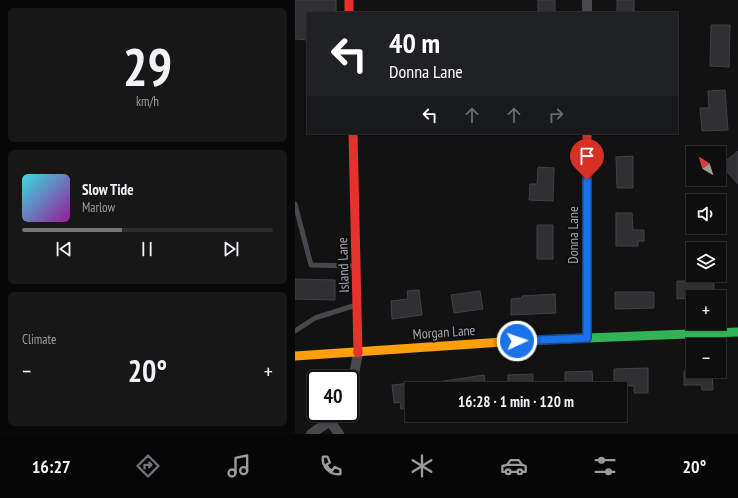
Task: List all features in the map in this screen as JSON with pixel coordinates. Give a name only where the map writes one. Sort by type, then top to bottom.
[{"type":"street","points":[[349,0],[349,12]]},
{"type":"street","points":[[587,0],[587,12]]},
{"type":"street","name":"Island Lane","points":[[353,134],[358,304],[358,353],[355,370]]},
{"type":"street","name":"Donna Lane","points":[[587,134],[587,338]]},
{"type":"street","name":"Morgan Lane","points":[[295,356],[587,338],[738,332]]},
{"type":"street","points":[[311,434],[330,422],[339,434]]},
{"type":"lane","points":[[295,204],[311,265],[357,266]]},
{"type":"lane","points":[[295,331],[315,318],[358,304]]},
{"type":"building","points":[[295,0],[336,0],[336,12],[307,12],[307,40],[295,39]]},
{"type":"building","points":[[538,0],[555,0],[555,12],[538,12]]},
{"type":"building","points":[[617,0],[634,0],[634,12],[617,12]]},
{"type":"building","points":[[711,25],[730,25],[729,67],[710,66]]},
{"type":"building","points":[[725,90],[728,130],[702,131],[700,108],[709,108],[708,91]]},
{"type":"building","points":[[738,151],[738,184],[726,171],[726,161]]},
{"type":"building","points":[[633,156],[633,188],[617,188],[616,157]]},
{"type":"building","points":[[538,167],[554,168],[553,201],[529,200],[530,184],[537,184]]},
{"type":"building","points":[[616,213],[632,213],[633,230],[644,230],[644,241],[638,241],[638,246],[616,246]]},
{"type":"building","points":[[537,225],[553,225],[553,259],[537,259]]},
{"type":"building","points":[[295,279],[335,280],[335,300],[295,299]]},
{"type":"building","points":[[677,281],[714,282],[714,290],[686,290],[686,299],[677,299]]},
{"type":"building","points":[[419,290],[422,315],[392,319],[391,301],[408,299],[407,291]]},
{"type":"building","points":[[480,291],[483,309],[454,313],[451,295]]},
{"type":"building","points":[[615,292],[654,292],[654,308],[615,309]]},
{"type":"building","points":[[555,294],[556,313],[511,315],[511,299],[522,298],[522,296]]},
{"type":"building","points":[[648,368],[648,393],[634,393],[634,386],[627,386],[627,382],[614,382],[614,369]]},
{"type":"building","points":[[592,371],[593,382],[565,382],[565,372]]},
{"type":"building","points":[[684,371],[686,371],[686,378],[712,378],[713,390],[702,390],[701,385],[684,385]]},
{"type":"building","points":[[533,374],[533,382],[508,382],[508,375]]},
{"type":"building","points":[[484,375],[485,382],[438,382]]},
{"type":"building","points":[[405,384],[405,409],[401,409],[400,402],[394,403],[392,385]]},
{"type":"traffic: fast","points":[[587,338],[738,332]]},
{"type":"traffic: slow","points":[[295,356],[517,341],[587,338]]},
{"type":"traffic: jam","points":[[349,0],[349,12]]},
{"type":"traffic: jam","points":[[353,134],[358,353]]},
{"type":"traffic: jam","points":[[587,134],[587,338]]},
{"type":"route","points":[[517,341],[587,338],[587,180]]}]
